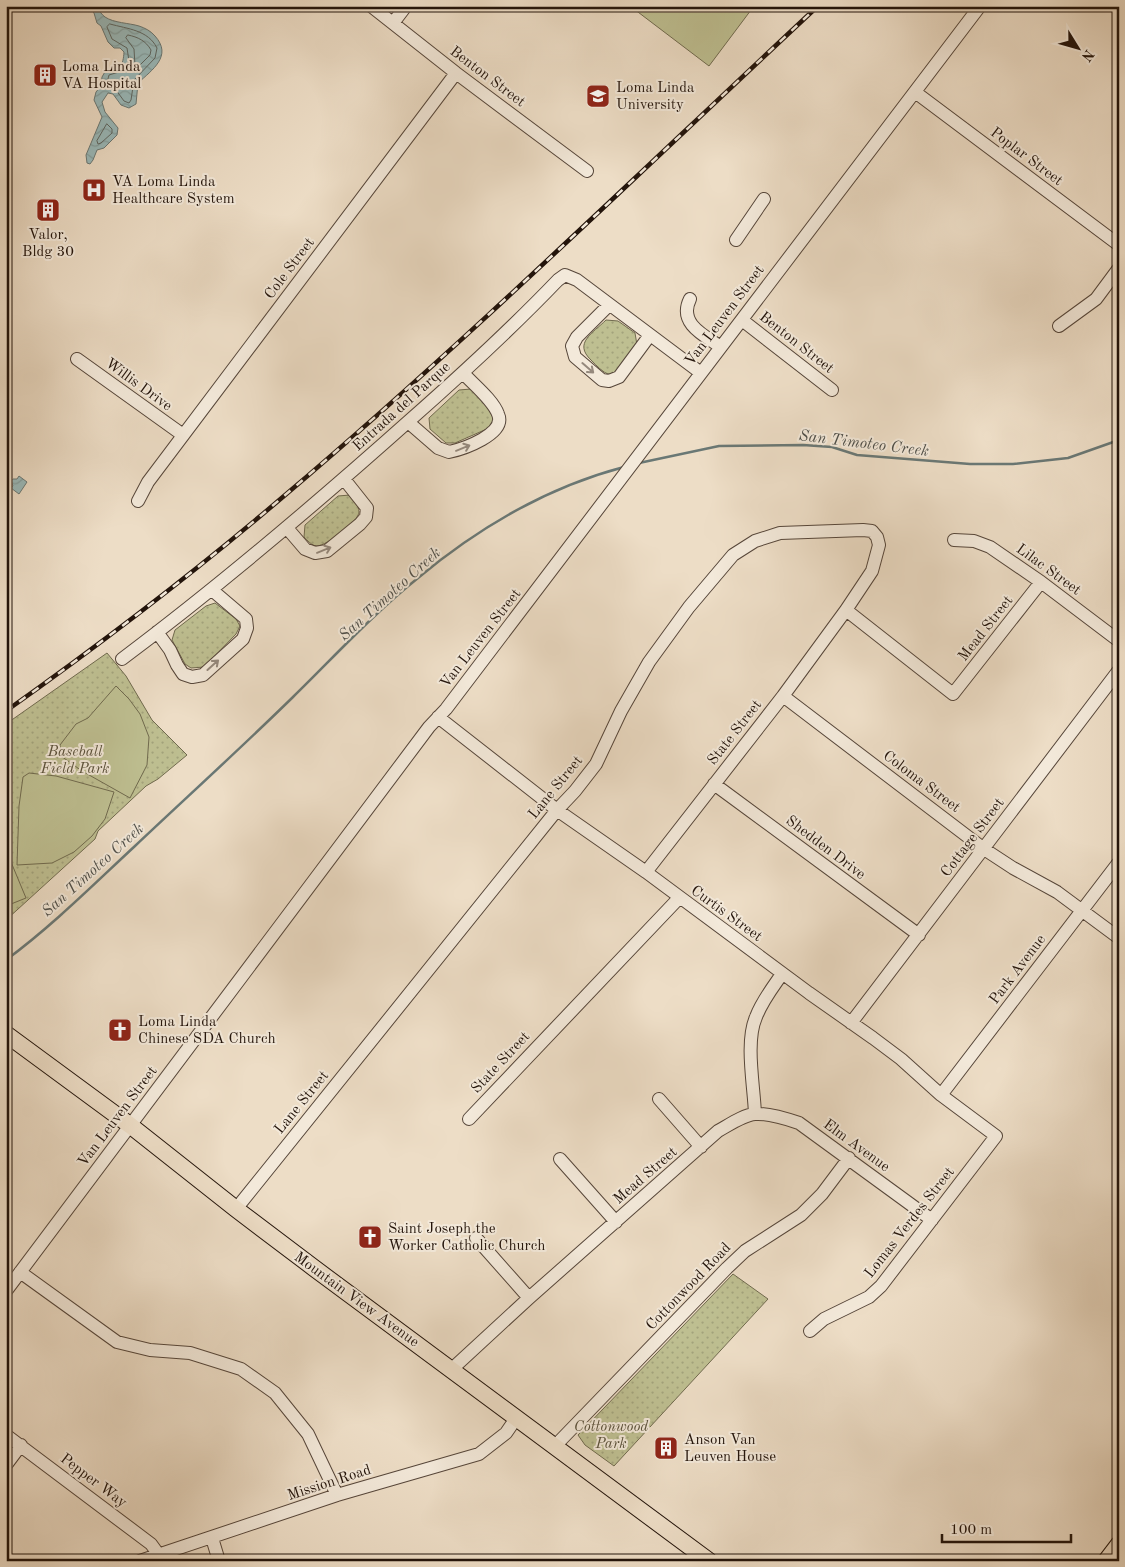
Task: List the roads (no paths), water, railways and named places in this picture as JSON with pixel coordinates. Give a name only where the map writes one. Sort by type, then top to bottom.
[{"type":"main road","name":"Mountain View Avenue","points":[[6,1034],[131,1126],[236,1209],[709,1561]]},
{"type":"main road","points":[[1106,1561],[1119,1544]]},
{"type":"street","name":"Benton Street","points":[[371,6],[456,73],[587,171]]},
{"type":"street","points":[[393,23],[406,6]]},
{"type":"street","name":"Van Leuven Street","points":[[6,1291],[286,916],[615,489],[980,6]]},
{"type":"street","name":"Cole Street","points":[[138,501],[148,482],[456,73]]},
{"type":"street","name":"Poplar Street","points":[[915,92],[1119,245]]},
{"type":"street","points":[[736,240],[764,199]]},
{"type":"street","points":[[1058,326],[1096,299],[1119,268]]},
{"type":"street","name":"Entrada del Parque","points":[[122,658],[212,590],[344,479],[496,343],[565,275],[577,280],[701,373]]},
{"type":"street","points":[[690,299],[686,308],[687,318],[694,327],[721,347]]},
{"type":"street","points":[[609,305],[577,337],[572,346],[575,357],[602,380],[609,381],[619,377],[650,335]]},
{"type":"street","name":"Benton Street","points":[[742,320],[832,390]]},
{"type":"street","name":"Willis Drive","points":[[77,359],[183,435]]},
{"type":"street","points":[[408,422],[438,448],[449,452],[480,440],[494,432],[499,423],[500,415],[463,373]]},
{"type":"street","points":[[287,528],[305,549],[315,553],[326,551],[360,524],[366,517],[366,508],[344,479]]},
{"type":"street","name":"Lane Street","points":[[236,1209],[596,764],[621,711],[649,662],[688,607],[733,555],[755,541],[780,533],[872,531],[877,537],[879,544],[872,571],[846,610]]},
{"type":"street","name":"Lilac Street","points":[[954,540],[974,541],[990,548],[1042,582],[1119,641]]},
{"type":"street","name":"Mead Street","points":[[846,610],[953,694],[1042,582]]},
{"type":"street","points":[[157,632],[170,650],[176,665],[183,674],[192,677],[203,675],[242,638],[247,628],[246,620],[212,590]]},
{"type":"street","name":"State Street","points":[[646,872],[783,696],[846,610]]},
{"type":"street","name":"Cottage Street","points":[[851,1023],[1119,670]]},
{"type":"street","name":"Coloma Street","points":[[783,696],[984,849],[1013,868],[1057,892],[1119,938]]},
{"type":"street","name":"Curtis Street","points":[[438,717],[557,810],[646,872],[782,974],[901,1059],[941,1095],[996,1136]]},
{"type":"street","name":"Shedden Drive","points":[[714,784],[919,935]]},
{"type":"street","name":"Park Avenue","points":[[941,1095],[1119,862]]},
{"type":"street","name":"State Street","points":[[469,1119],[679,898]]},
{"type":"street","points":[[755,1114],[750,1039],[755,1018],[782,974]]},
{"type":"street","points":[[658,1099],[701,1147]]},
{"type":"street","name":"Mead Street","points":[[452,1369],[529,1298],[718,1131],[755,1114]]},
{"type":"street","name":"Elm Avenue","points":[[755,1114],[799,1123],[932,1220]]},
{"type":"street","name":"Lomas Verdes Street","points":[[810,1331],[824,1319],[869,1298],[881,1286],[996,1136]]},
{"type":"street","name":"Cottonwood Road","points":[[555,1446],[745,1251],[802,1216],[822,1194],[849,1158]]},
{"type":"street","points":[[560,1159],[616,1222]]},
{"type":"street","points":[[476,1238],[529,1298]]},
{"type":"street","points":[[20,1272],[117,1342],[150,1350],[190,1354],[241,1369],[275,1393],[308,1434],[337,1495]]},
{"type":"street","name":"Mission Road","points":[[140,1561],[337,1495],[479,1454],[506,1433],[517,1417]]},
{"type":"street","name":"Pepper Way","points":[[6,1435],[151,1544],[159,1555]]},
{"type":"street","points":[[6,1465],[21,1445]]},
{"type":"street","points":[[212,1538],[219,1561]]},
{"type":"water","points":[[87,6],[95,6],[109,19],[148,30],[160,43],[162,50],[161,56],[154,68],[138,83],[136,104],[129,108],[121,105],[113,94],[108,93],[102,102],[105,112],[118,128],[117,135],[104,148],[97,150],[90,164],[87,163],[86,155],[102,117],[94,100],[96,92],[101,86],[102,77],[106,70],[120,66],[124,52],[120,48],[114,48],[108,42],[101,26],[97,23],[94,13]]},
{"type":"water","points":[[19,476],[27,482],[19,494],[11,488],[13,486],[11,481]]},
{"type":"waterway","name":"San Timoteo Creek","points":[[639,463],[719,446],[803,445],[832,447],[857,455],[970,464],[1013,464],[1068,458],[1119,440]]},
{"type":"waterway","name":"San Timoteo Creek","points":[[6,960],[40,933],[88,890],[254,735],[369,621],[418,578],[465,542],[515,511],[568,486],[624,467]]},
{"type":"railway","points":[[6,711],[113,633],[182,579],[353,437],[554,254],[818,6]]},
{"type":"place","name":"Loma Linda VA Hospital","points":[[45,75]]},
{"type":"place","name":"Loma Linda University","points":[[598,96]]},
{"type":"place","name":"VA Loma Linda Healthcare System","points":[[94,190]]},
{"type":"place","name":"Valor, Bldg 30","points":[[48,210]]},
{"type":"place","name":"Loma Linda Chinese SDA Church","points":[[120,1030]]},
{"type":"place","name":"Saint Joseph the Worker Catholic Church","points":[[370,1237]]},
{"type":"place","name":"Anson Van Leuven House","points":[[666,1448]]},
{"type":"park label","name":"Baseball Field Park","points":[[75,760]]},
{"type":"park label","name":"Cottonwood Park","points":[[611,1434]]}]
